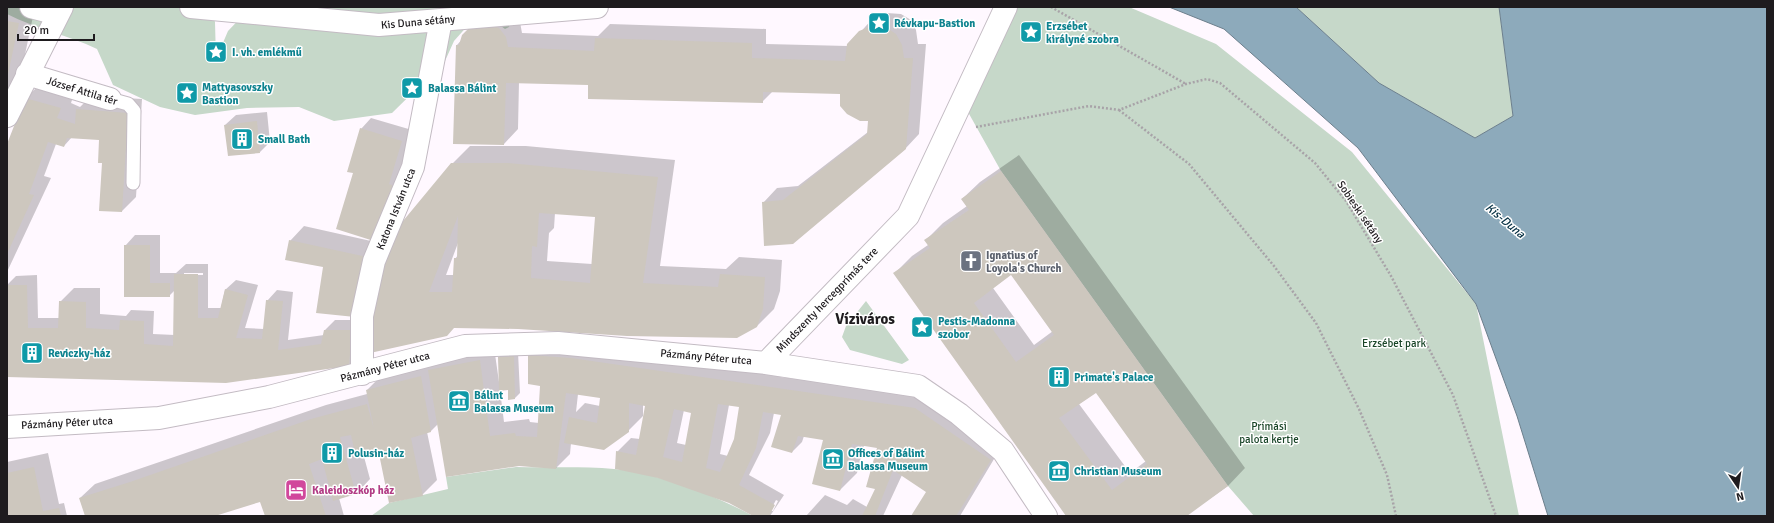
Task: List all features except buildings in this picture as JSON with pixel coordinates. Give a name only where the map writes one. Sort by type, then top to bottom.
[{"type":"street","points":[[7,116],[60,10],[31,7]]},
{"type":"street","name":"Kis Duna sétány","points":[[190,7],[379,25],[597,7]]},
{"type":"street","name":"Mindszenty hercegprímás tere","points":[[766,363],[908,216],[1002,8]]},
{"type":"street","name":"Katona István utca","points":[[362,374],[362,316],[374,261],[413,168],[441,20]]},
{"type":"street","name":"József Attila tér","points":[[25,79],[110,99]]},
{"type":"street","name":"Pázmány Péter utca","points":[[7,427],[159,418],[269,397],[465,346],[550,343],[766,363]]},
{"type":"street","name":"Mindszenty hercegprímás tere","points":[[766,363],[918,386],[959,414],[1003,451],[1046,516]]},
{"type":"lane","name":"József Attila tér","points":[[110,99],[128,104],[134,111],[133,183]]},
{"type":"path","points":[[1051,7],[1186,84]]},
{"type":"path","name":"Sobieski sétány","points":[[1119,110],[1186,84],[1207,78],[1220,83],[1315,163],[1346,201],[1391,276],[1453,395],[1496,516]]},
{"type":"path","points":[[946,134],[1007,120],[1089,106],[1119,110],[1189,164],[1274,266],[1316,323],[1362,416],[1387,475],[1396,516]]},
{"type":"green space","points":[[7,7],[209,7],[215,22],[216,59],[228,31],[251,7],[502,7],[511,21],[509,27],[505,29],[497,23],[470,23],[454,41],[445,61],[392,113],[334,121],[299,107],[247,108],[195,115],[160,107],[113,85],[97,49],[7,14]]},
{"type":"green space","name":"Erzsébet park","points":[[1013,7],[1129,7],[1216,44],[1352,152],[1476,304],[1519,516],[1254,516],[1228,486],[1001,171],[968,112]]},
{"type":"green space","points":[[1296,7],[1499,7],[1513,116],[1475,138],[1379,83]]},
{"type":"green space","points":[[866,301],[909,360],[902,364],[850,350],[842,337],[846,326]]},
{"type":"green space","points":[[516,467],[590,468],[631,471],[667,480],[704,493],[753,516],[371,516],[389,503],[448,489],[446,477]]},
{"type":"water","name":"Kis-Duna","points":[[1169,7],[1296,7],[1379,83],[1475,138],[1513,116],[1499,7],[1767,7],[1767,516],[1548,516],[1517,416],[1476,304],[1358,148],[1224,29]]},
{"type":"place","name":"Révkapu-Bastion","points":[[879,23]]},
{"type":"place","name":"Erzsébet királyné szobra","points":[[1031,32]]},
{"type":"place","name":"I. vh. emlékmű","points":[[216,52]]},
{"type":"place","name":"Balassa Bálint","points":[[412,88]]},
{"type":"place","name":"Mattyasovszky Bastion","points":[[187,93]]},
{"type":"place","name":"Small Bath","points":[[242,139]]},
{"type":"place","name":"Ignatius of Loyola's Church","points":[[971,261]]},
{"type":"place","name":"Pestis-Madonna szobor","points":[[922,327]]},
{"type":"place","name":"Reviczky-ház","points":[[32,353]]},
{"type":"place","name":"Primate's Palace","points":[[1059,377]]},
{"type":"place","name":"Bálint Balassa Museum","points":[[459,401]]},
{"type":"place","name":"Polusin-ház","points":[[332,453]]},
{"type":"place","name":"Offices of Bálint Balassa Museum","points":[[833,459]]},
{"type":"place","name":"Christian Museum","points":[[1059,471]]},
{"type":"place","name":"Kaleidoszkóp ház","points":[[296,490]]},
{"type":"district","name":"Víziváros","points":[[865,319]]},
{"type":"park label","name":"Prímási palota kertje","points":[[1269,432]]}]
